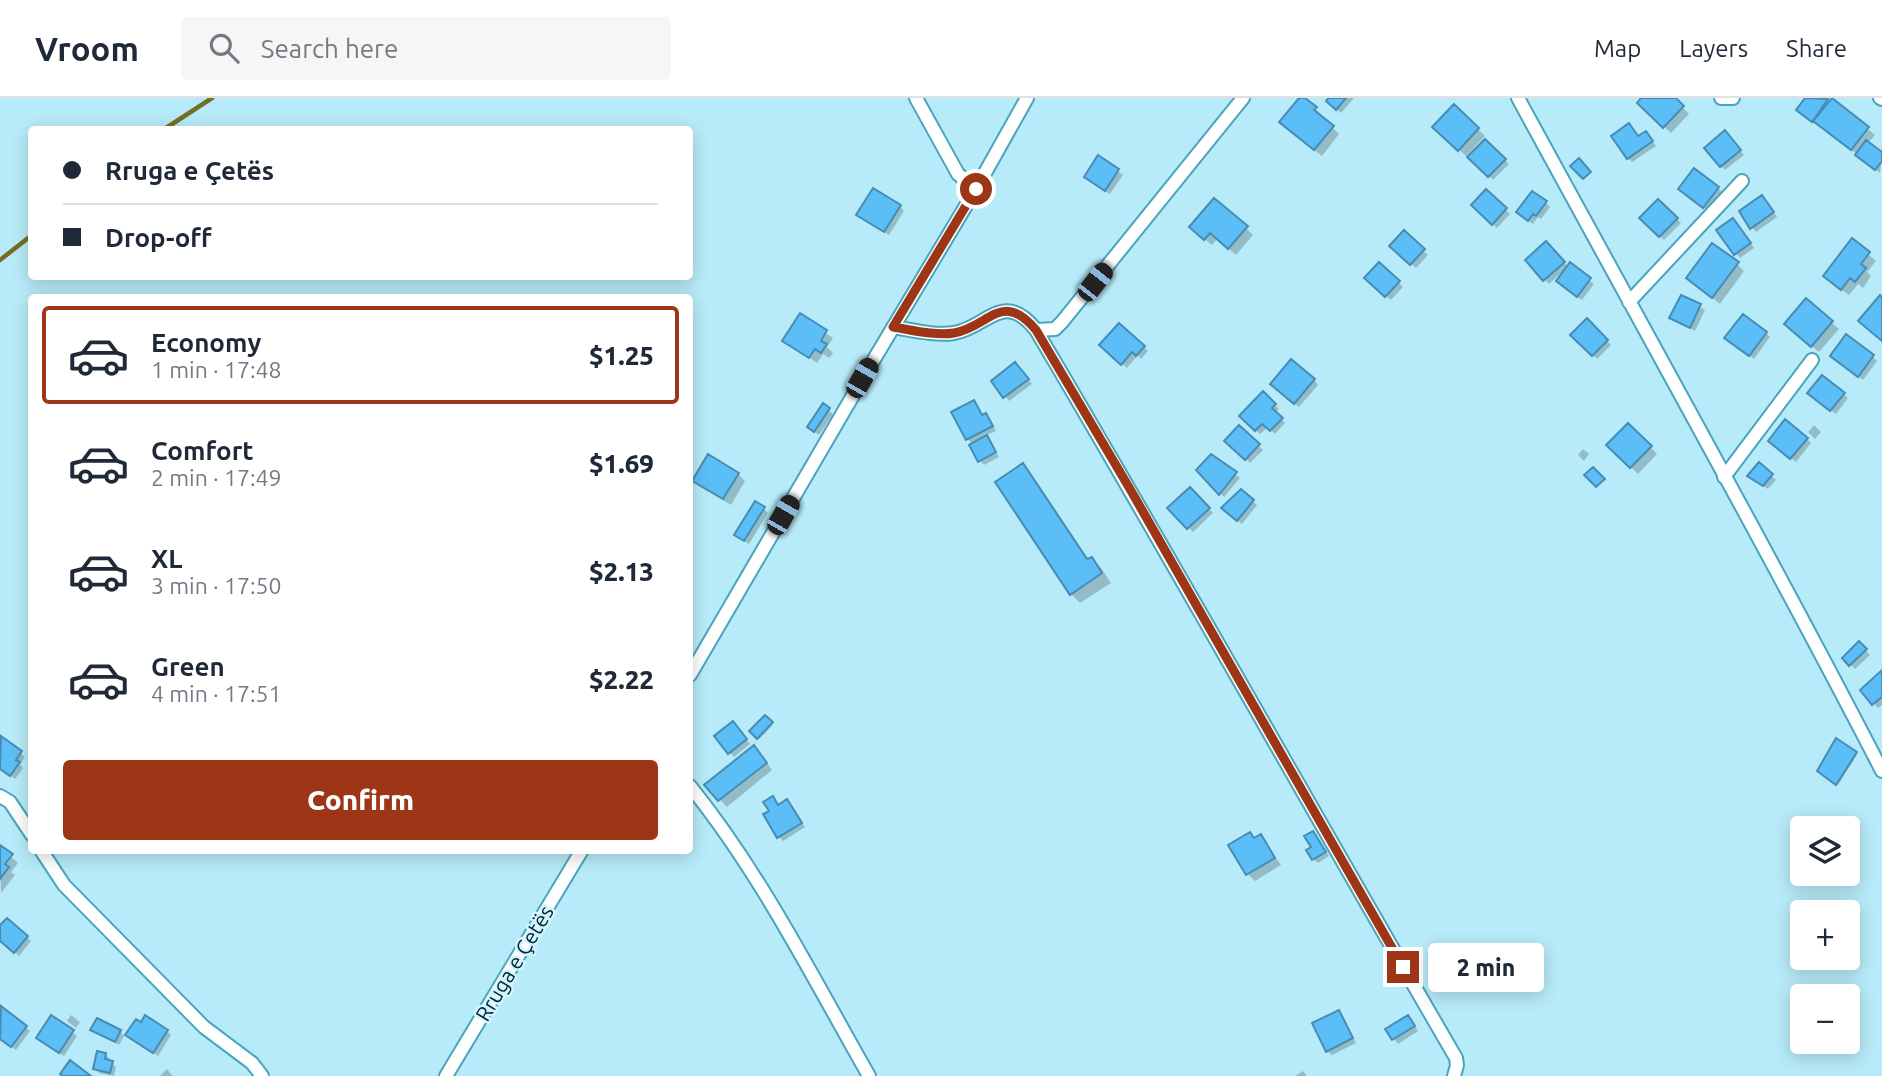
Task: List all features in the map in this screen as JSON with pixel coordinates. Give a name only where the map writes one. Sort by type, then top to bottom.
[{"type":"street","points":[[916,98],[958,174],[976,189]]},
{"type":"street","points":[[693,670],[1027,98]]},
{"type":"street","points":[[1036,330],[1055,329],[1062,322],[1243,98]]},
{"type":"street","points":[[1518,98],[1792,597],[1882,771]]},
{"type":"street","points":[[1721,98],[1733,98]]},
{"type":"street","points":[[1629,302],[1742,181]]},
{"type":"street","points":[[893,327],[952,333],[964,330],[996,311],[1008,311],[1019,314],[1036,330],[1456,1059],[1454,1076]]},
{"type":"street","points":[[1724,477],[1812,359]]},
{"type":"street","points":[[693,790],[714,816],[779,916],[869,1076]]},
{"type":"street","points":[[0,796],[10,802],[28,829]]},
{"type":"street","points":[[44,854],[64,886],[204,1027],[252,1063],[262,1076]]},
{"type":"street","name":"Rruga e Çetës","points":[[446,1076],[580,854]]},
{"type":"building","points":[[1299,98],[1305,98],[1317,107],[1314,110],[1334,126],[1314,150],[1279,122]]},
{"type":"building","points":[[1328,98],[1346,98],[1336,110],[1326,101]]},
{"type":"building","points":[[1641,98],[1676,98],[1684,106],[1663,128],[1637,103]]},
{"type":"building","points":[[1805,98],[1828,99],[1812,122],[1796,110]]},
{"type":"building","points":[[1832,98],[1869,127],[1851,150],[1813,121]]},
{"type":"building","points":[[1454,104],[1479,128],[1458,151],[1432,127]]},
{"type":"building","points":[[1629,123],[1638,136],[1646,131],[1653,141],[1627,159],[1611,136]]},
{"type":"building","points":[[1725,130],[1741,150],[1720,167],[1704,148]]},
{"type":"building","points":[[1485,139],[1506,159],[1488,177],[1467,157]]},
{"type":"building","points":[[1866,140],[1882,152],[1882,161],[1875,170],[1855,155]]},
{"type":"building","points":[[1098,155],[1119,169],[1105,191],[1084,177]]},
{"type":"building","points":[[1579,158],[1591,172],[1583,179],[1570,166]]},
{"type":"building","points":[[1694,168],[1719,187],[1703,208],[1678,189]]},
{"type":"building","points":[[873,188],[901,205],[884,232],[856,215]]},
{"type":"building","points":[[1486,189],[1507,208],[1492,225],[1471,205]]},
{"type":"building","points":[[1532,191],[1547,201],[1536,216],[1533,214],[1528,221],[1516,212]]},
{"type":"building","points":[[1762,195],[1774,212],[1750,229],[1739,211]]},
{"type":"building","points":[[1214,198],[1248,226],[1228,249],[1210,233],[1204,240],[1189,227]]},
{"type":"building","points":[[1658,199],[1678,218],[1659,237],[1639,218]]},
{"type":"building","points":[[1733,218],[1751,243],[1734,255],[1716,230]]},
{"type":"building","points":[[1404,230],[1425,249],[1410,265],[1389,246]]},
{"type":"building","points":[[1852,238],[1870,252],[1861,264],[1866,268],[1855,282],[1850,278],[1841,290],[1823,276]]},
{"type":"building","points":[[1546,241],[1565,262],[1543,281],[1525,260]]},
{"type":"building","points":[[1712,243],[1739,262],[1712,298],[1686,278]]},
{"type":"building","points":[[1379,262],[1400,281],[1385,297],[1364,278]]},
{"type":"building","points":[[1570,262],[1591,278],[1577,297],[1556,281]]},
{"type":"building","points":[[1681,295],[1701,304],[1690,328],[1669,318]]},
{"type":"building","points":[[1880,295],[1882,297],[1882,341],[1858,321]]},
{"type":"building","points":[[1806,298],[1833,321],[1811,347],[1784,324]]},
{"type":"building","points":[[800,313],[827,330],[821,341],[827,344],[821,353],[815,349],[809,358],[782,341]]},
{"type":"building","points":[[1743,314],[1767,332],[1749,356],[1724,338]]},
{"type":"building","points":[[1587,318],[1608,340],[1592,356],[1570,335]]},
{"type":"building","points":[[1119,323],[1145,346],[1136,356],[1132,352],[1121,365],[1099,345]]},
{"type":"building","points":[[1846,334],[1874,355],[1858,377],[1830,356]]},
{"type":"building","points":[[1291,359],[1315,379],[1294,404],[1270,384]]},
{"type":"building","points":[[1015,362],[1029,379],[1003,398],[991,381]]},
{"type":"building","points":[[1822,375],[1845,393],[1830,411],[1807,393]]},
{"type":"building","points":[[1263,391],[1276,404],[1272,408],[1283,418],[1270,431],[1262,424],[1255,431],[1239,416]]},
{"type":"building","points":[[974,400],[982,415],[986,413],[993,426],[966,440],[951,412]]},
{"type":"building","points":[[823,403],[830,408],[814,432],[807,427]]},
{"type":"building","points":[[1785,419],[1808,438],[1790,459],[1768,441]]},
{"type":"building","points":[[1628,423],[1652,446],[1630,468],[1606,445]]},
{"type":"building","points":[[1239,425],[1260,444],[1245,460],[1224,441]]},
{"type":"building","points":[[987,435],[996,452],[978,462],[969,445]]},
{"type":"building","points":[[708,454],[739,473],[723,499],[693,479]]},
{"type":"building","points":[[1211,454],[1237,472],[1219,495],[1196,470]]},
{"type":"building","points":[[1759,462],[1773,474],[1763,486],[1747,476]]},
{"type":"building","points":[[1023,463],[1087,559],[1092,557],[1102,573],[1070,595],[995,482]]},
{"type":"building","points":[[1593,467],[1605,479],[1596,487],[1584,475]]},
{"type":"building","points":[[1190,487],[1210,508],[1187,529],[1167,508]]},
{"type":"building","points":[[1241,489],[1254,500],[1237,521],[1221,508]]},
{"type":"building","points":[[755,501],[765,507],[744,541],[734,535]]},
{"type":"building","points":[[1859,641],[1867,649],[1849,666],[1842,658]]},
{"type":"building","points":[[1882,670],[1882,697],[1872,705],[1860,690]]},
{"type":"building","points":[[765,715],[773,722],[757,739],[749,731]]},
{"type":"building","points":[[733,721],[747,739],[728,754],[714,736]]},
{"type":"building","points":[[1,736],[22,751],[16,760],[20,762],[10,776],[0,769]]},
{"type":"building","points":[[1836,738],[1857,752],[1836,785],[1817,771]]},
{"type":"building","points":[[754,745],[767,763],[718,801],[704,785]]},
{"type":"building","points":[[773,796],[778,805],[787,799],[802,823],[777,838],[763,814],[769,811],[763,802]]},
{"type":"building","points":[[1313,831],[1326,852],[1312,860],[1306,850],[1311,847],[1304,836]]},
{"type":"building","points":[[1250,832],[1254,838],[1261,834],[1275,858],[1246,875],[1228,845]]},
{"type":"building","points":[[0,845],[13,854],[5,864],[9,867],[0,879]]},
{"type":"building","points":[[7,918],[28,936],[14,953],[0,941],[0,925]]},
{"type":"building","points":[[1,1006],[27,1026],[11,1047],[0,1039]]},
{"type":"building","points":[[1339,1010],[1353,1038],[1326,1052],[1312,1023]]},
{"type":"building","points":[[51,1015],[74,1030],[59,1053],[36,1038]]},
{"type":"building","points":[[145,1015],[168,1030],[153,1053],[125,1035],[136,1019],[141,1022]]},
{"type":"building","points":[[1408,1015],[1415,1026],[1392,1040],[1385,1029]]},
{"type":"building","points":[[97,1018],[121,1030],[115,1042],[90,1030]]},
{"type":"building","points":[[97,1051],[106,1053],[105,1059],[113,1061],[110,1073],[93,1069]]},
{"type":"building","points":[[70,1060],[91,1076],[60,1074]]},
{"type":"waterway","points":[[169,126],[212,98]]},
{"type":"waterway","points":[[0,260],[28,238]]},
{"type":"route","points":[[976,189],[893,327],[952,333],[964,330],[996,311],[1008,311],[1019,314],[1036,330],[1403,967]]}]
